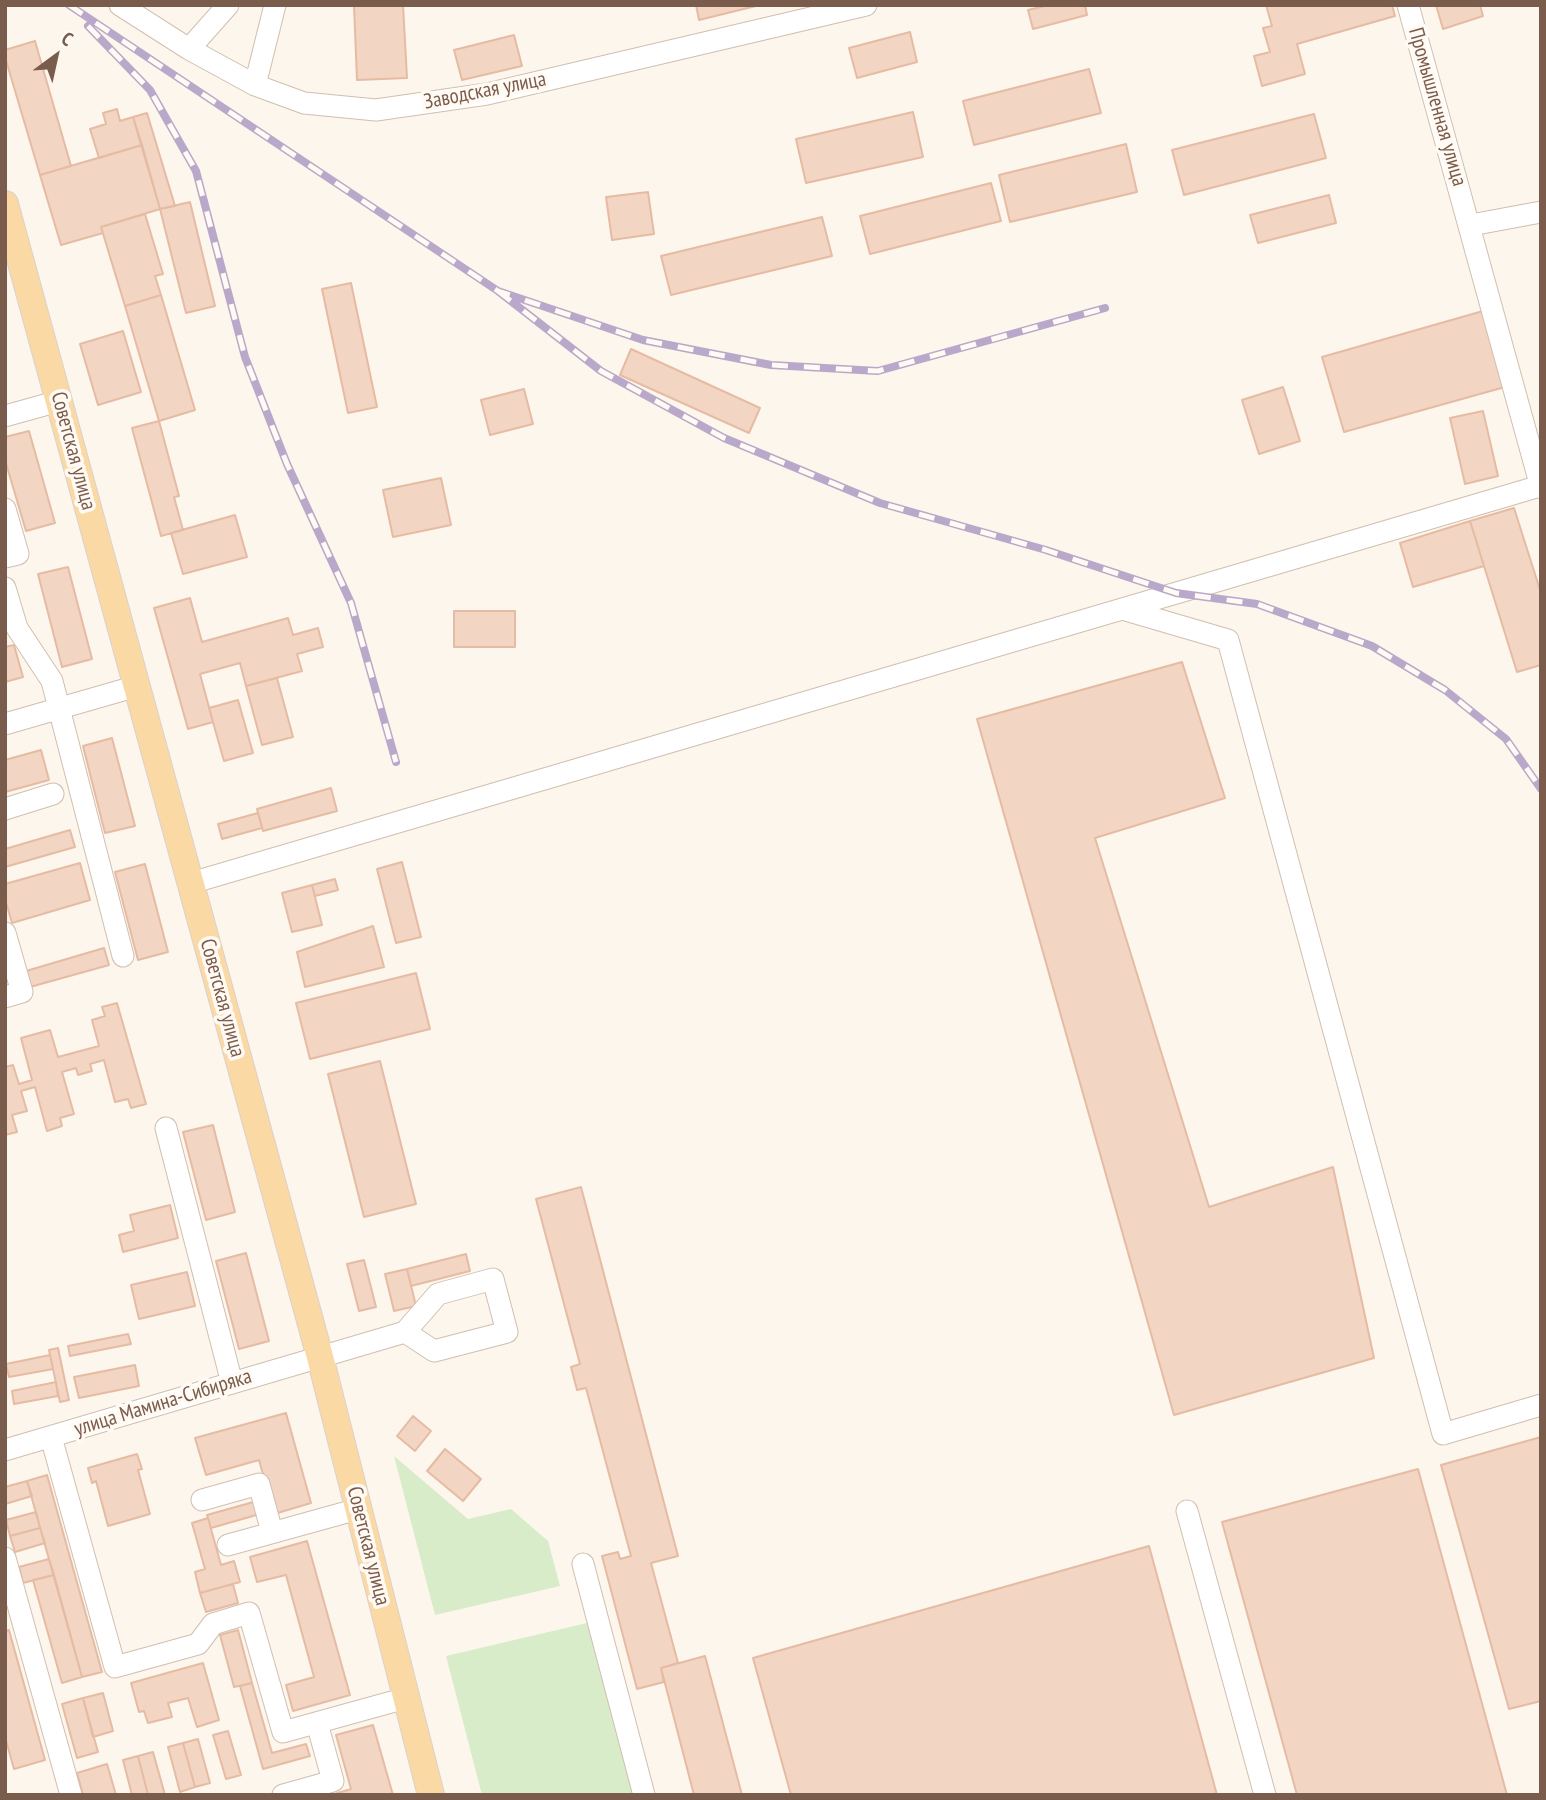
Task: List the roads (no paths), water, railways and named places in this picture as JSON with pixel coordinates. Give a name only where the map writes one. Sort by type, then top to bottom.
[{"type":"main road","name":"Советская улица","points":[[5,204],[320,1357],[430,1795]]},
{"type":"street","points":[[189,49],[228,5]]},
{"type":"street","points":[[255,85],[275,5]]},
{"type":"street","name":"Заводская улица","points":[[127,7],[189,49],[255,85],[304,103],[376,110],[487,94],[866,5]]},
{"type":"street","name":"Промышленная улица","points":[[1408,5],[1541,486]]},
{"type":"street","points":[[1468,217],[1541,212]]},
{"type":"street","points":[[5,415],[59,401]]},
{"type":"street","points":[[191,883],[1541,486]]},
{"type":"street","points":[[5,509],[18,554],[5,558]]},
{"type":"street","points":[[5,588],[11,630],[52,681],[123,956]]},
{"type":"street","points":[[1122,609],[1228,640],[1443,1434],[1541,1405]]},
{"type":"street","points":[[5,724],[137,686]]},
{"type":"street","points":[[5,809],[53,794]]},
{"type":"street","points":[[5,933],[22,992],[5,997]]},
{"type":"street","points":[[166,1128],[232,1383]]},
{"type":"street","points":[[493,1279],[508,1332],[434,1352],[405,1332],[438,1293],[493,1279]]},
{"type":"street","name":"улица Мамина-Сибиряка","points":[[5,1450],[405,1332]]},
{"type":"street","points":[[51,1437],[115,1667],[198,1644],[213,1624],[249,1613],[283,1732],[406,1698]]},
{"type":"street","points":[[202,1500],[259,1484],[272,1532]]},
{"type":"street","points":[[228,1545],[358,1509]]},
{"type":"street","points":[[1188,1511],[1265,1795]]},
{"type":"street","points":[[5,1558],[71,1795]]},
{"type":"street","points":[[583,1564],[644,1795]]},
{"type":"street","points":[[283,1795],[333,1781],[317,1723]]},
{"type":"railway","points":[[69,5],[498,291],[643,340],[771,365],[878,371],[1105,308]]},
{"type":"railway","points":[[88,26],[150,90],[196,171],[245,357],[287,464],[351,603],[396,762]]},
{"type":"railway","points":[[498,291],[601,371],[724,438],[880,503],[1046,550],[1176,593],[1257,604],[1372,646],[1445,690],[1506,739],[1541,789]]}]
